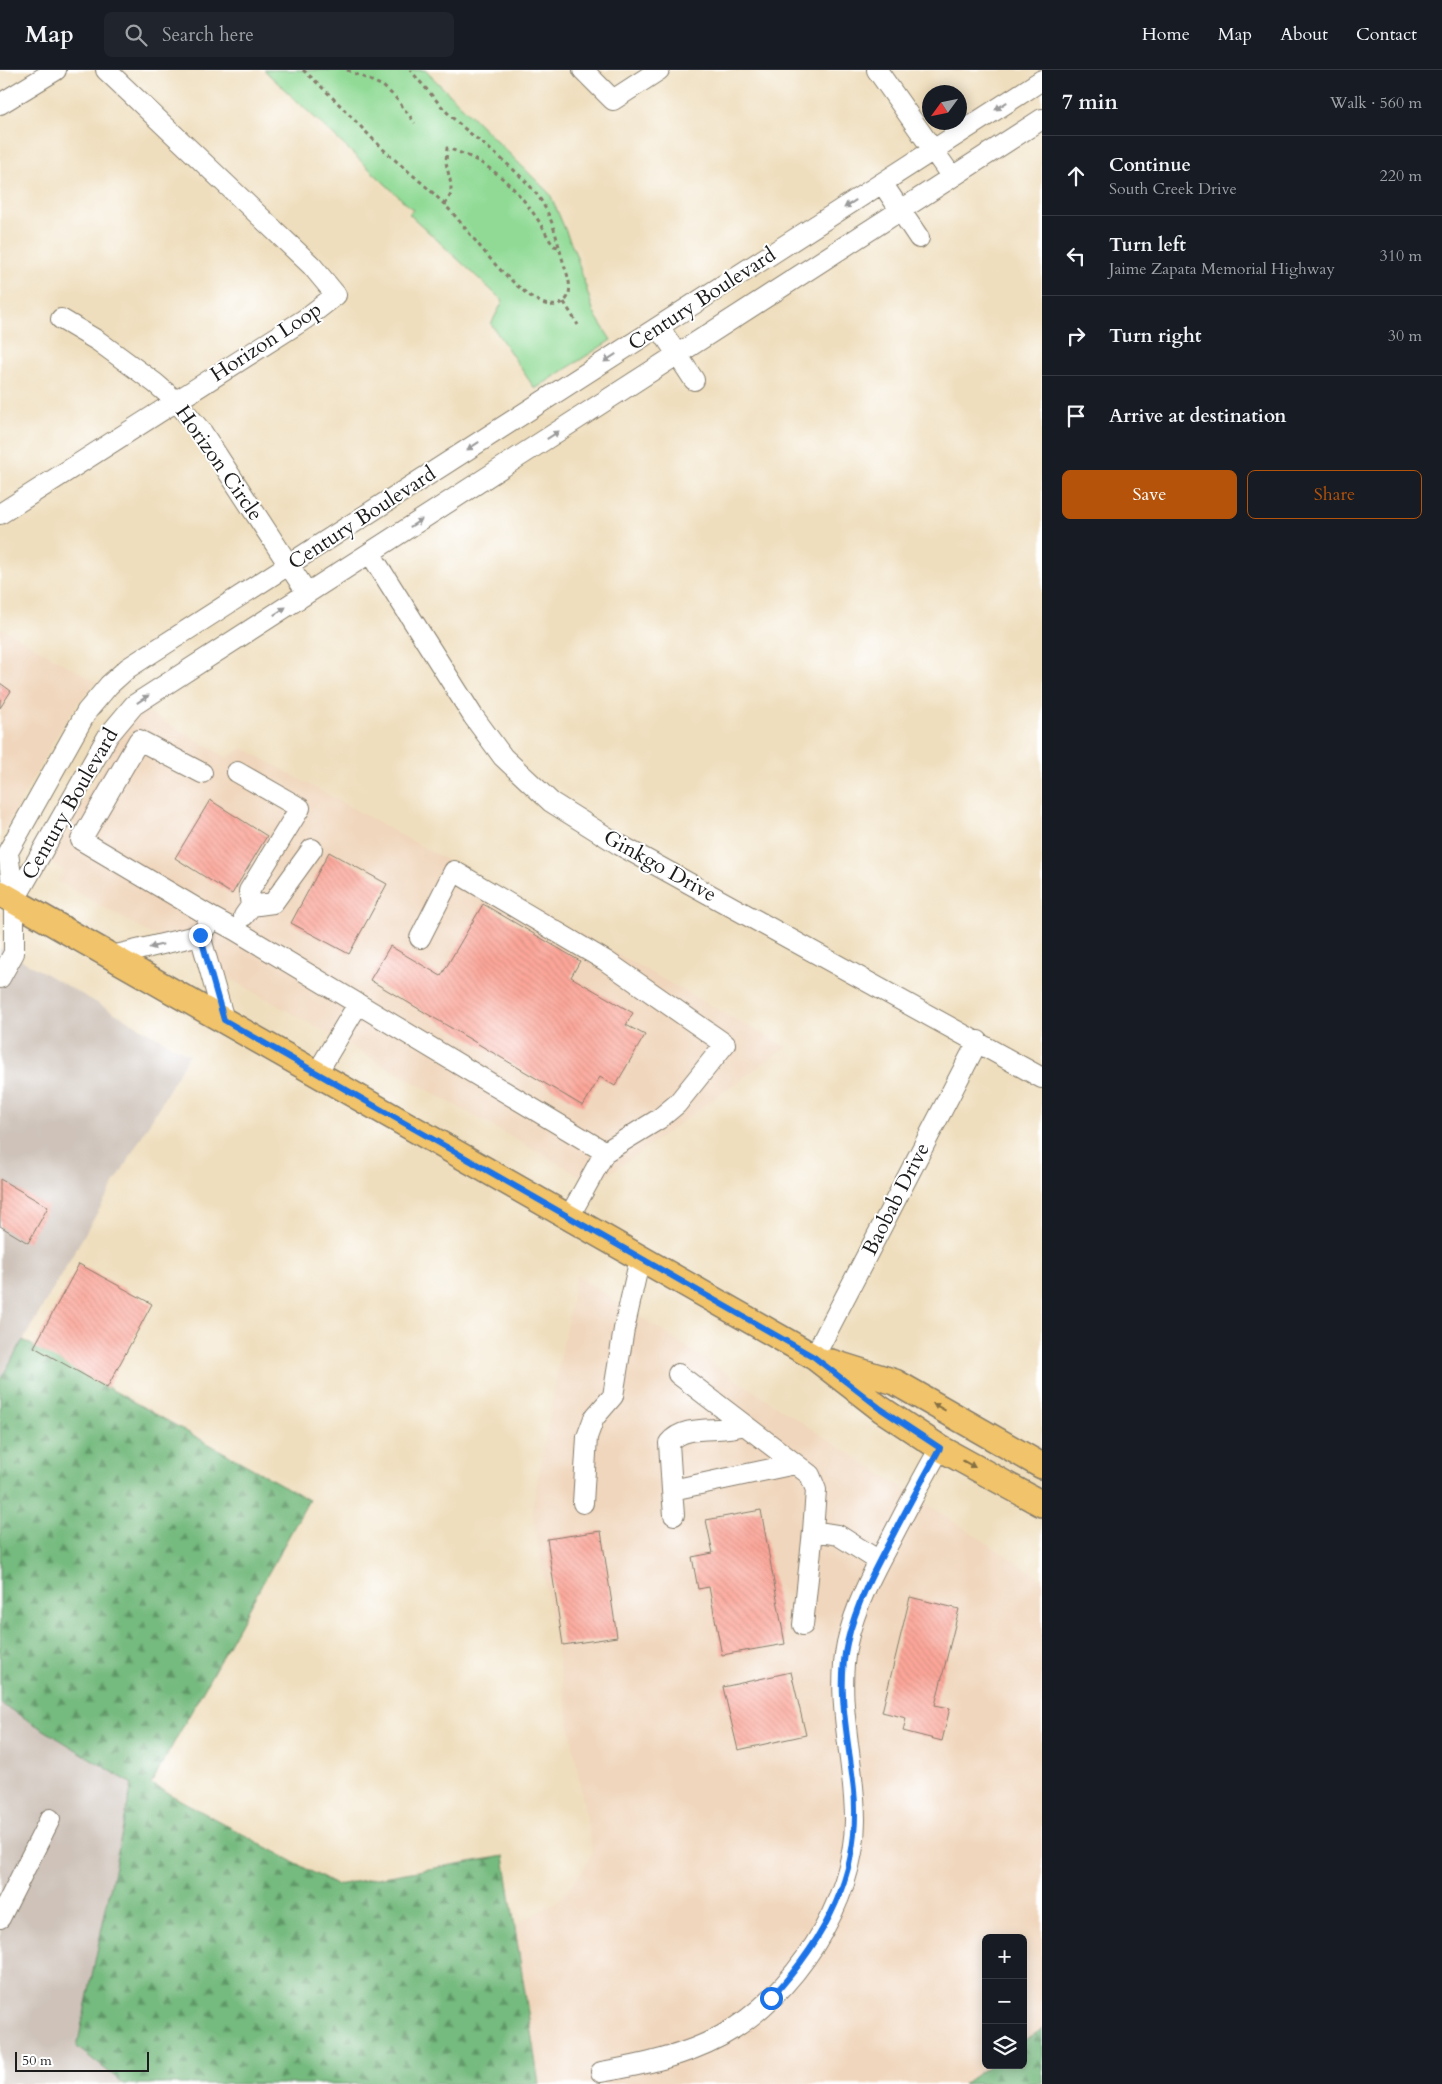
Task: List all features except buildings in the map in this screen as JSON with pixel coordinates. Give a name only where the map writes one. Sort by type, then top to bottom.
[{"type":"main road","points":[[7,897],[814,1357],[881,1409],[940,1448],[1042,1504]]},
{"type":"main road","points":[[814,1357],[895,1382],[1042,1466]]},
{"type":"main road","points":[[940,1448],[952,1443],[975,1444],[1042,1480]]},
{"type":"street","points":[[0,104],[56,70]]},
{"type":"street","name":"Horizon Loop","points":[[0,514],[305,319],[336,295],[312,266],[106,70]]},
{"type":"street","points":[[583,70],[613,100],[659,70]]},
{"type":"street","points":[[878,70],[952,177]]},
{"type":"street","name":"Century Boulevard","points":[[7,897],[8,852],[28,813],[86,711],[109,685],[128,668],[1042,80]]},
{"type":"street","name":"Century Boulevard","points":[[7,897],[116,726],[134,705],[1042,119]]},
{"type":"street","points":[[882,183],[919,238]]},
{"type":"street","name":"Horizon Circle","points":[[61,319],[98,342],[155,383],[176,401],[202,432],[307,593]]},
{"type":"street","points":[[659,327],[694,380]]},
{"type":"street","name":"Ginkgo Drive","points":[[370,552],[472,716],[503,757],[552,802],[618,844],[1042,1078]]},
{"type":"street","points":[[116,726],[202,773]]},
{"type":"street","points":[[139,740],[81,840],[605,1152]]},
{"type":"street","points":[[235,930],[251,906],[249,890],[300,808],[237,772]]},
{"type":"street","points":[[251,906],[273,903],[312,849]]},
{"type":"street","points":[[420,938],[454,872],[606,961],[725,1044],[677,1104],[660,1119],[605,1152],[569,1217]]},
{"type":"street","points":[[0,978],[14,953],[7,897]]},
{"type":"street","points":[[112,956],[200,935],[213,918]]},
{"type":"street","points":[[200,935],[224,1020]]},
{"type":"street","points":[[317,1073],[358,1004]]},
{"type":"street","name":"Baobab Drive","points":[[814,1357],[978,1041]]},
{"type":"street","points":[[583,1504],[586,1437],[594,1418],[613,1396],[624,1329],[640,1258]]},
{"type":"street","points":[[678,1374],[810,1475],[816,1490],[803,1625]]},
{"type":"street","points":[[674,1515],[669,1443],[674,1437],[684,1432],[744,1425]]},
{"type":"street","points":[[601,2072],[643,2065],[691,2050],[722,2035],[748,2018],[771,1998],[789,1978],[817,1940],[833,1912],[853,1845],[855,1822],[843,1677],[846,1644],[857,1608],[879,1561],[940,1448]]},
{"type":"street","points":[[672,1490],[795,1464]]},
{"type":"street","points":[[813,1531],[838,1535],[879,1561]]},
{"type":"street","points":[[0,1918],[50,1819]]},
{"type":"path","points":[[304,70],[330,93],[384,150],[445,205],[500,270],[512,281],[543,304],[556,305],[564,302],[571,289],[552,221],[542,202],[502,160],[455,120],[410,70]]},
{"type":"path","points":[[347,70],[384,86],[415,123]]},
{"type":"path","points":[[445,205],[451,194],[451,184],[446,163],[447,148],[469,155],[499,176],[518,193],[554,246],[559,248]]},
{"type":"path","points":[[564,302],[578,325]]},
{"type":"shaded area","points":[[0,627],[96,682],[77,704],[59,731],[3,832],[0,831]]},
{"type":"shaded area","points":[[144,710],[227,758],[243,748],[786,1047],[595,1184],[57,881],[64,871],[50,861],[118,739]]},
{"type":"shaded area","points":[[0,948],[189,1055],[0,1380]]},
{"type":"shaded area","points":[[576,1275],[1042,1579],[1042,2029],[1027,2039],[1027,1934],[982,1934],[982,2069],[984,2069],[963,2084],[539,2084],[513,1926],[558,1901],[583,1871],[592,1852],[532,1510]]},
{"type":"shaded area","points":[[0,1698],[151,1784],[336,1885],[120,2084],[0,2084]]},
{"type":"green space","points":[[264,70],[425,70],[550,194],[576,255],[594,313],[611,340],[535,389],[491,324],[503,301],[409,214],[413,210]]},
{"type":"green space","points":[[23,1340],[309,1500],[151,1784],[336,1885],[504,1856],[539,2084],[124,2084],[77,2047],[132,1784],[0,1703],[0,1380]]},
{"type":"green space","points":[[1042,2029],[1042,2083],[963,2084],[984,2069],[1027,2069],[1027,2039]]},
{"type":"route","points":[[200,935],[224,1020],[814,1357],[881,1409],[940,1448],[869,1579],[857,1608],[846,1644],[843,1677],[855,1822],[853,1845],[845,1878],[833,1912],[817,1940],[789,1978],[771,1998]]}]
